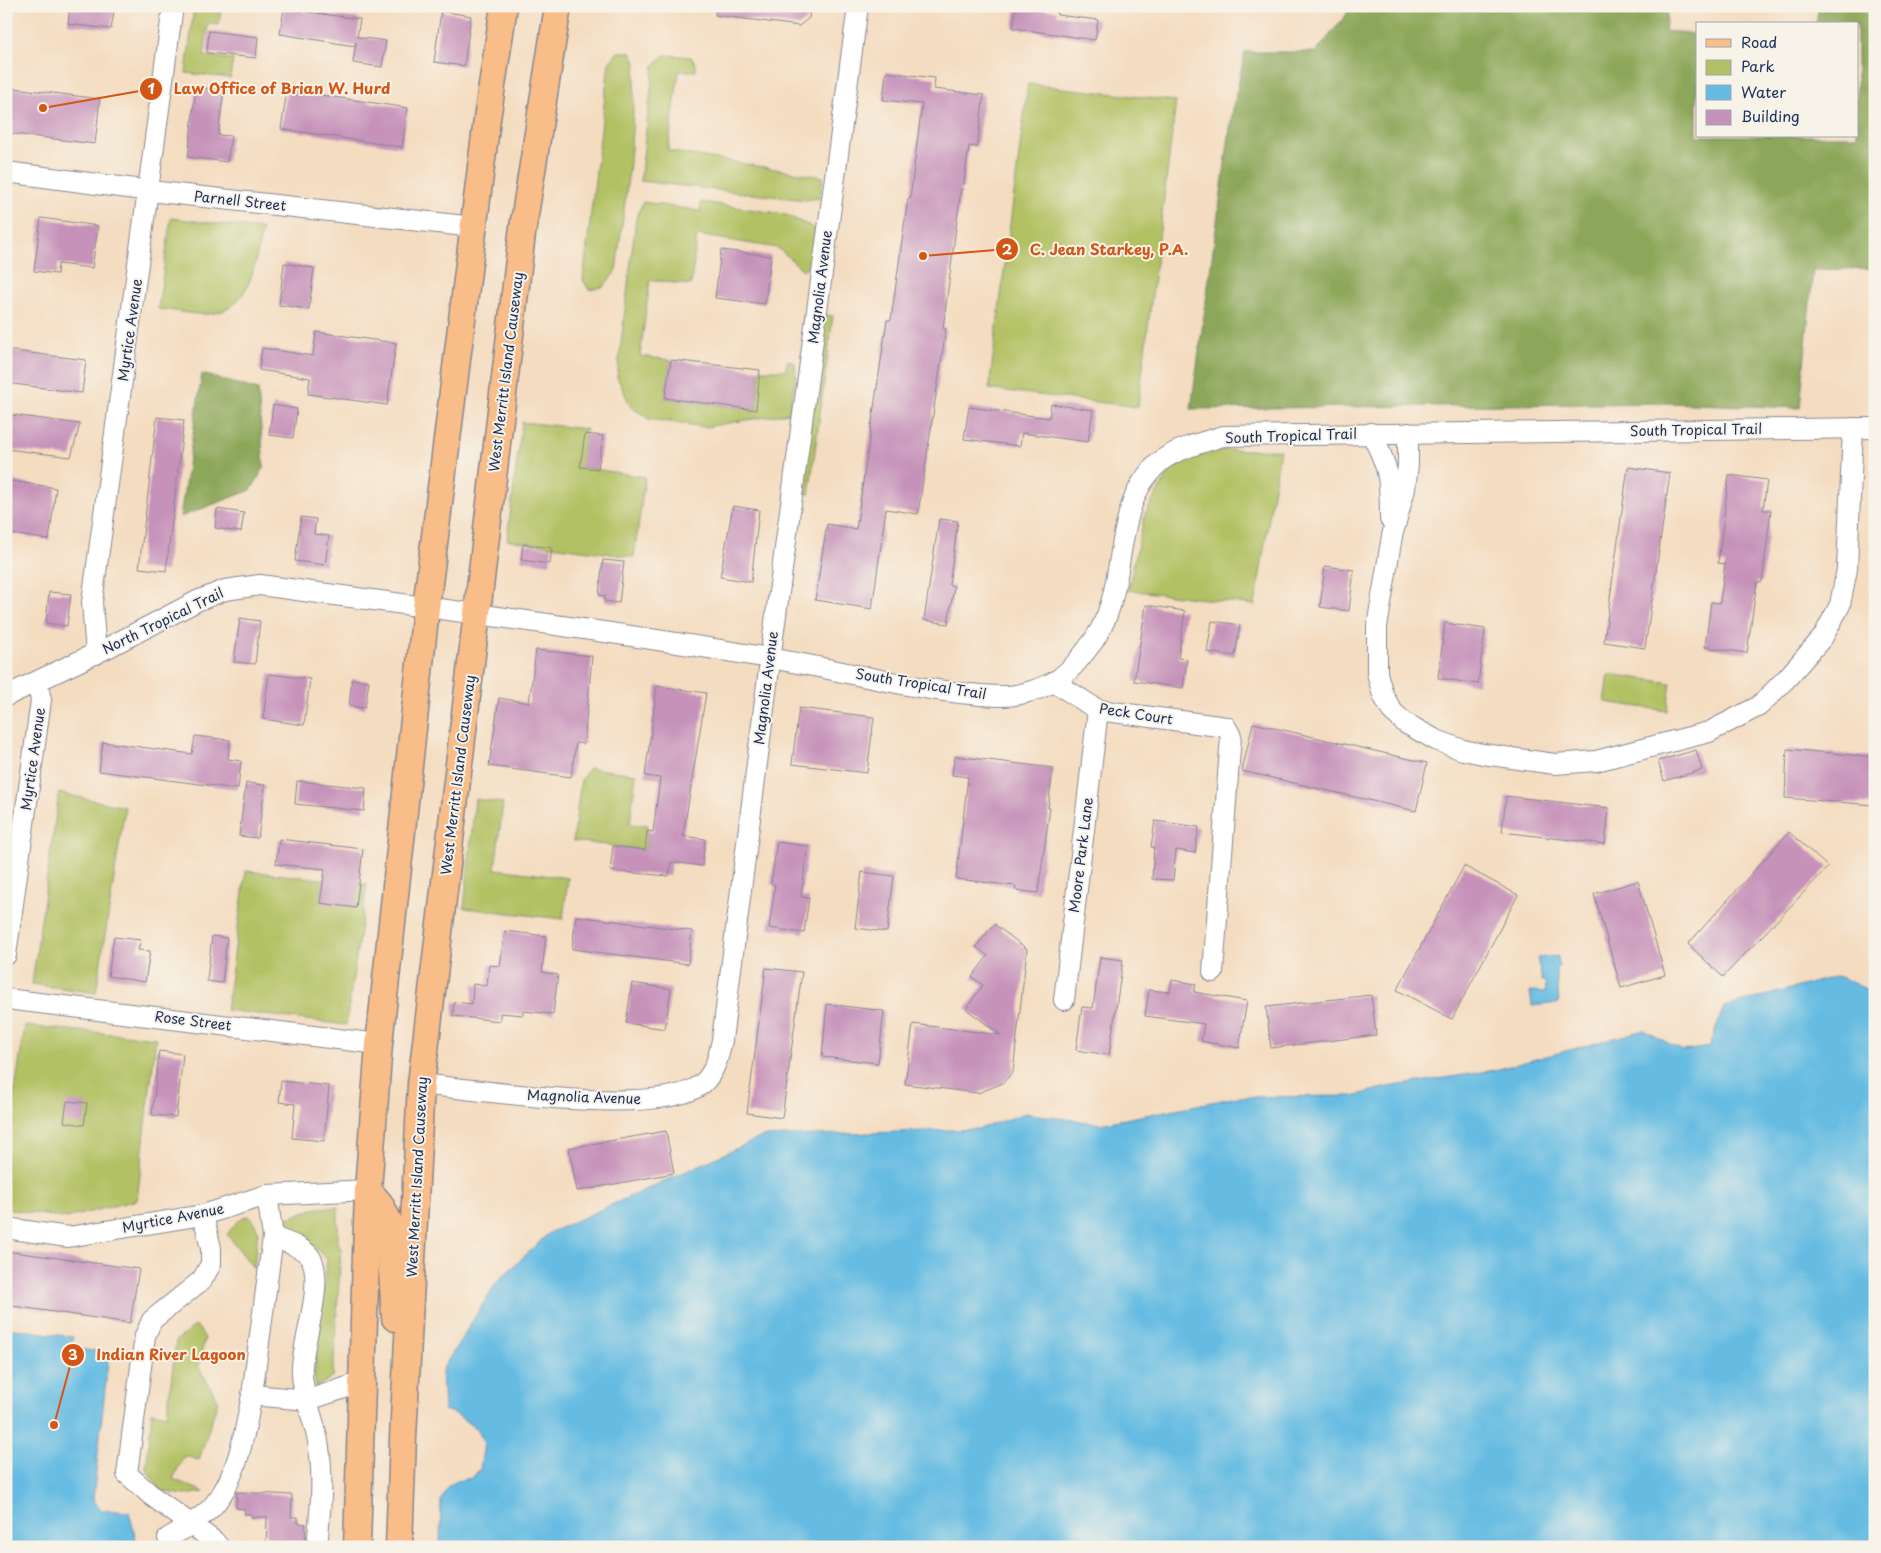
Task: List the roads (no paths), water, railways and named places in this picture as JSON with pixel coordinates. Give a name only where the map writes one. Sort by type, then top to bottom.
[{"type":"main road","points":[[357,1547],[368,1190],[379,1044],[426,608],[504,6]]},
{"type":"main road","name":"West Merritt Island Causeway","points":[[399,1547],[402,1438],[421,1084],[522,234],[558,6]]},
{"type":"main road","points":[[368,1190],[380,1204],[389,1222],[402,1438]]},
{"type":"street","name":"Myrtice Avenue","points":[[96,654],[92,602],[150,191],[173,6]]},
{"type":"street","name":"Magnolia Avenue","points":[[421,1084],[530,1096],[634,1101],[671,1097],[702,1084],[717,1062],[722,1040],[770,658],[858,6]]},
{"type":"street","name":"Parnell Street","points":[[6,172],[150,191],[474,228]]},
{"type":"street","points":[[1408,433],[1404,489],[1392,536],[1379,610],[1377,673],[1383,695],[1392,711],[1405,723],[1436,740],[1463,750],[1555,764],[1596,761],[1635,753],[1709,732],[1740,718],[1766,699],[1823,637],[1839,610],[1844,590],[1853,428]]},
{"type":"street","name":"South Tropical Trail","points":[[478,613],[770,658],[962,694],[1002,696],[1031,691],[1054,682],[1076,663],[1098,637],[1111,604],[1126,520],[1142,482],[1164,459],[1188,447],[1223,436],[1875,428]]},
{"type":"street","points":[[1371,433],[1385,461],[1390,477],[1390,525],[1392,536]]},
{"type":"street","name":"North Tropical Trail","points":[[6,696],[96,654],[224,590],[260,585],[426,608],[478,613]]},
{"type":"street","name":"Myrtice Avenue","points":[[6,954],[42,700],[37,682]]},
{"type":"street","name":"Peck Court","points":[[1054,682],[1098,710],[1226,727],[1232,736],[1212,972]]},
{"type":"street","name":"Moore Park Lane","points":[[1064,1000],[1098,710]]},
{"type":"street","name":"Rose Street","points":[[6,999],[379,1044]]},
{"type":"street","name":"Myrtice Avenue","points":[[6,1228],[68,1237],[203,1215],[267,1195],[368,1190]]},
{"type":"street","points":[[168,1538],[192,1525],[212,1506],[227,1482],[246,1428],[273,1237],[267,1195]]},
{"type":"street","points":[[203,1215],[211,1248],[211,1264],[202,1280],[152,1320],[145,1336],[127,1474],[219,1547]]},
{"type":"street","points":[[273,1237],[301,1249],[311,1258],[315,1273],[311,1318],[302,1366],[303,1385],[319,1446],[322,1476],[318,1547]]},
{"type":"street","points":[[252,1394],[308,1400],[362,1382]]},
{"type":"water","points":[[1558,956],[1559,966],[1556,969],[1559,1003],[1532,1006],[1530,991],[1546,992],[1545,981],[1542,981],[1537,958]]},
{"type":"water","points":[[1838,976],[1868,990],[1875,986],[1875,1547],[440,1547],[441,1500],[448,1486],[457,1481],[472,1478],[480,1469],[484,1444],[479,1431],[456,1414],[444,1410],[442,1370],[496,1283],[549,1233],[762,1137],[979,1129],[1025,1113],[1100,1124],[1237,1097],[1353,1096],[1388,1087],[1495,1070],[1644,1030],[1683,1051],[1709,1047],[1724,1007]]},
{"type":"water","points":[[6,1328],[73,1337],[72,1349],[109,1352],[93,1499],[101,1510],[129,1512],[138,1547],[6,1547]]},
{"type":"place","name":"Law Office of Brian W. Hurd","points":[[43,108]]},
{"type":"place","name":"C. Jean Starkey, P.A.","points":[[923,256]]},
{"type":"place","name":"Indian River Lagoon","points":[[54,1425]]}]
